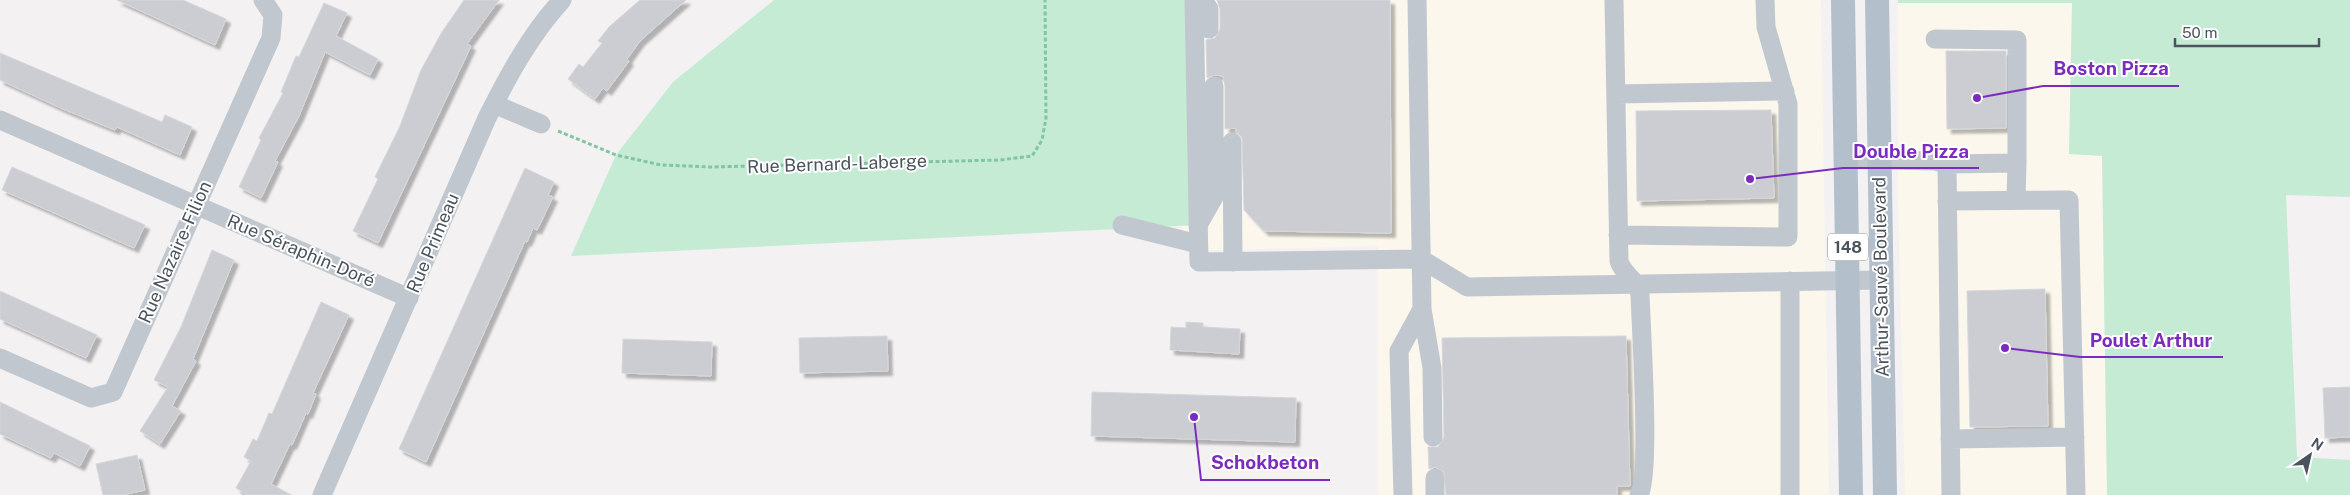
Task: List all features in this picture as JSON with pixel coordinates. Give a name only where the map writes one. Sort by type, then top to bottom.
[{"type":"main road","name":"Arthur-Sauvé Boulevard","points":[[1844,0],[1851,495]]},
{"type":"main road","name":"Arthur-Sauvé Boulevard","points":[[1877,0],[1885,495]]},
{"type":"street","name":"Rue Nazaire-Filion","points":[[0,358],[91,398],[113,392],[271,38],[273,15],[263,0]]},
{"type":"street","name":"Rue Primeau","points":[[322,495],[494,104],[514,65],[532,37],[562,0]]},
{"type":"street","points":[[1194,0],[1199,262],[1421,259],[1467,287],[1881,280]]},
{"type":"street","points":[[1203,0],[1209,9],[1209,29]]},
{"type":"street","points":[[1417,0],[1422,309],[1432,368],[1433,438]]},
{"type":"street","points":[[1614,0],[1620,267],[1635,283],[1640,295],[1644,431],[1643,486],[1640,495]]},
{"type":"street","points":[[1618,235],[1788,237],[1788,104],[1766,27],[1766,0]]},
{"type":"street","points":[[1935,39],[2017,40],[2016,200]]},
{"type":"street","points":[[1198,225],[1214,197],[1214,86]]},
{"type":"street","points":[[1616,94],[1785,91]]},
{"type":"street","points":[[494,104],[541,124]]},
{"type":"street","name":"Rue Séraphin-Doré","points":[[0,120],[409,298]]},
{"type":"street","points":[[1232,142],[1233,262]]},
{"type":"street","points":[[1846,159],[1935,161],[1947,164],[2017,163]]},
{"type":"street","points":[[1947,164],[1951,495]]},
{"type":"street","points":[[1947,201],[2069,200],[2076,495]]},
{"type":"street","points":[[1122,225],[1198,244]]},
{"type":"street","points":[[1790,281],[1790,495]]},
{"type":"street","points":[[1402,495],[1399,350],[1422,309]]},
{"type":"street","points":[[1950,439],[2075,437]]},
{"type":"path","name":"Rue Bernard-Laberge","points":[[541,124],[616,155],[662,165],[741,167],[1000,160],[1032,156],[1042,140],[1046,118],[1046,0]]},
{"type":"shaded area","points":[[1184,0],[1821,0],[1829,495],[1378,495],[1378,246],[1182,251]]},
{"type":"shaded area","points":[[1898,3],[2072,3],[2069,153],[2102,156],[2107,495],[1905,495],[1898,204]]},
{"type":"green space","points":[[774,0],[1197,0],[1198,225],[571,256],[616,155],[673,82]]},
{"type":"green space","points":[[1898,0],[2350,0],[2350,197],[2286,195],[2297,457],[2350,460],[2350,495],[2107,495],[2102,156],[2069,154],[2072,3],[1898,3]]},
{"type":"building","points":[[117,0],[183,0],[226,19],[215,45]]},
{"type":"building","points":[[464,0],[499,0],[467,44],[471,46],[378,243],[353,231],[378,179],[375,177],[400,126],[421,70],[442,32]]},
{"type":"building","points":[[640,0],[686,0],[640,41],[627,59],[629,61],[607,91],[603,88],[595,99],[568,79],[579,64],[583,67],[602,43],[598,41],[609,27]]},
{"type":"building","points":[[1217,0],[1390,0],[1391,233],[1264,231],[1244,210],[1242,137],[1236,132],[1236,128],[1225,129],[1225,86],[1223,76],[1214,75],[1207,78],[1206,40],[1215,38],[1220,29],[1220,9]]},
{"type":"building","points":[[324,3],[347,13],[336,36],[378,59],[370,75],[325,52],[299,116],[275,161],[278,162],[261,198],[239,187],[261,140],[259,138],[283,93],[281,92],[296,56],[299,57]]},
{"type":"building","points":[[1946,51],[2006,51],[2006,128],[1947,129]]},
{"type":"building","points":[[0,53],[162,122],[165,115],[192,127],[180,155],[117,127],[115,130],[63,109],[0,80]]},
{"type":"building","points":[[1771,110],[1774,198],[1637,201],[1636,111]]},
{"type":"building","points":[[12,167],[145,225],[134,248],[2,190]]},
{"type":"building","points":[[525,168],[554,182],[548,195],[553,197],[537,230],[533,228],[527,242],[525,241],[426,462],[399,449]]},
{"type":"building","points":[[212,250],[234,260],[193,359],[196,361],[172,406],[181,411],[160,444],[140,431],[168,387],[154,380],[181,327]]},
{"type":"building","points":[[2045,289],[2048,426],[1970,427],[1967,291]]},
{"type":"building","points":[[0,291],[97,335],[86,358],[0,319]]},
{"type":"building","points":[[321,302],[349,315],[313,393],[316,394],[308,414],[306,413],[292,445],[290,444],[271,484],[291,495],[248,495],[236,488],[251,461],[244,457],[253,439],[257,441],[269,413],[272,414]]},
{"type":"building","points":[[1186,322],[1203,323],[1203,327],[1240,329],[1239,354],[1170,350],[1171,327],[1186,328]]},
{"type":"building","points":[[887,336],[888,371],[800,373],[799,338]]},
{"type":"building","points":[[1626,336],[1630,486],[1617,486],[1617,495],[1446,495],[1444,472],[1435,467],[1429,469],[1428,447],[1438,447],[1444,437],[1442,338]]},
{"type":"building","points":[[623,339],[712,342],[711,376],[622,373]]},
{"type":"building","points":[[2350,387],[2350,437],[2325,438],[2323,388]]},
{"type":"building","points":[[1092,392],[1296,398],[1295,442],[1091,436]]},
{"type":"building","points":[[0,402],[90,446],[80,466],[54,453],[51,458],[0,434]]},
{"type":"building","points":[[137,455],[145,490],[122,495],[103,495],[96,464]]},
{"type":"place","name":"Boston Pizza","points":[[1977,98]]},
{"type":"place","name":"Double Pizza","points":[[1750,179]]},
{"type":"place","name":"Poulet Arthur","points":[[2005,348]]},
{"type":"place","name":"Schokbeton","points":[[1194,417]]}]
